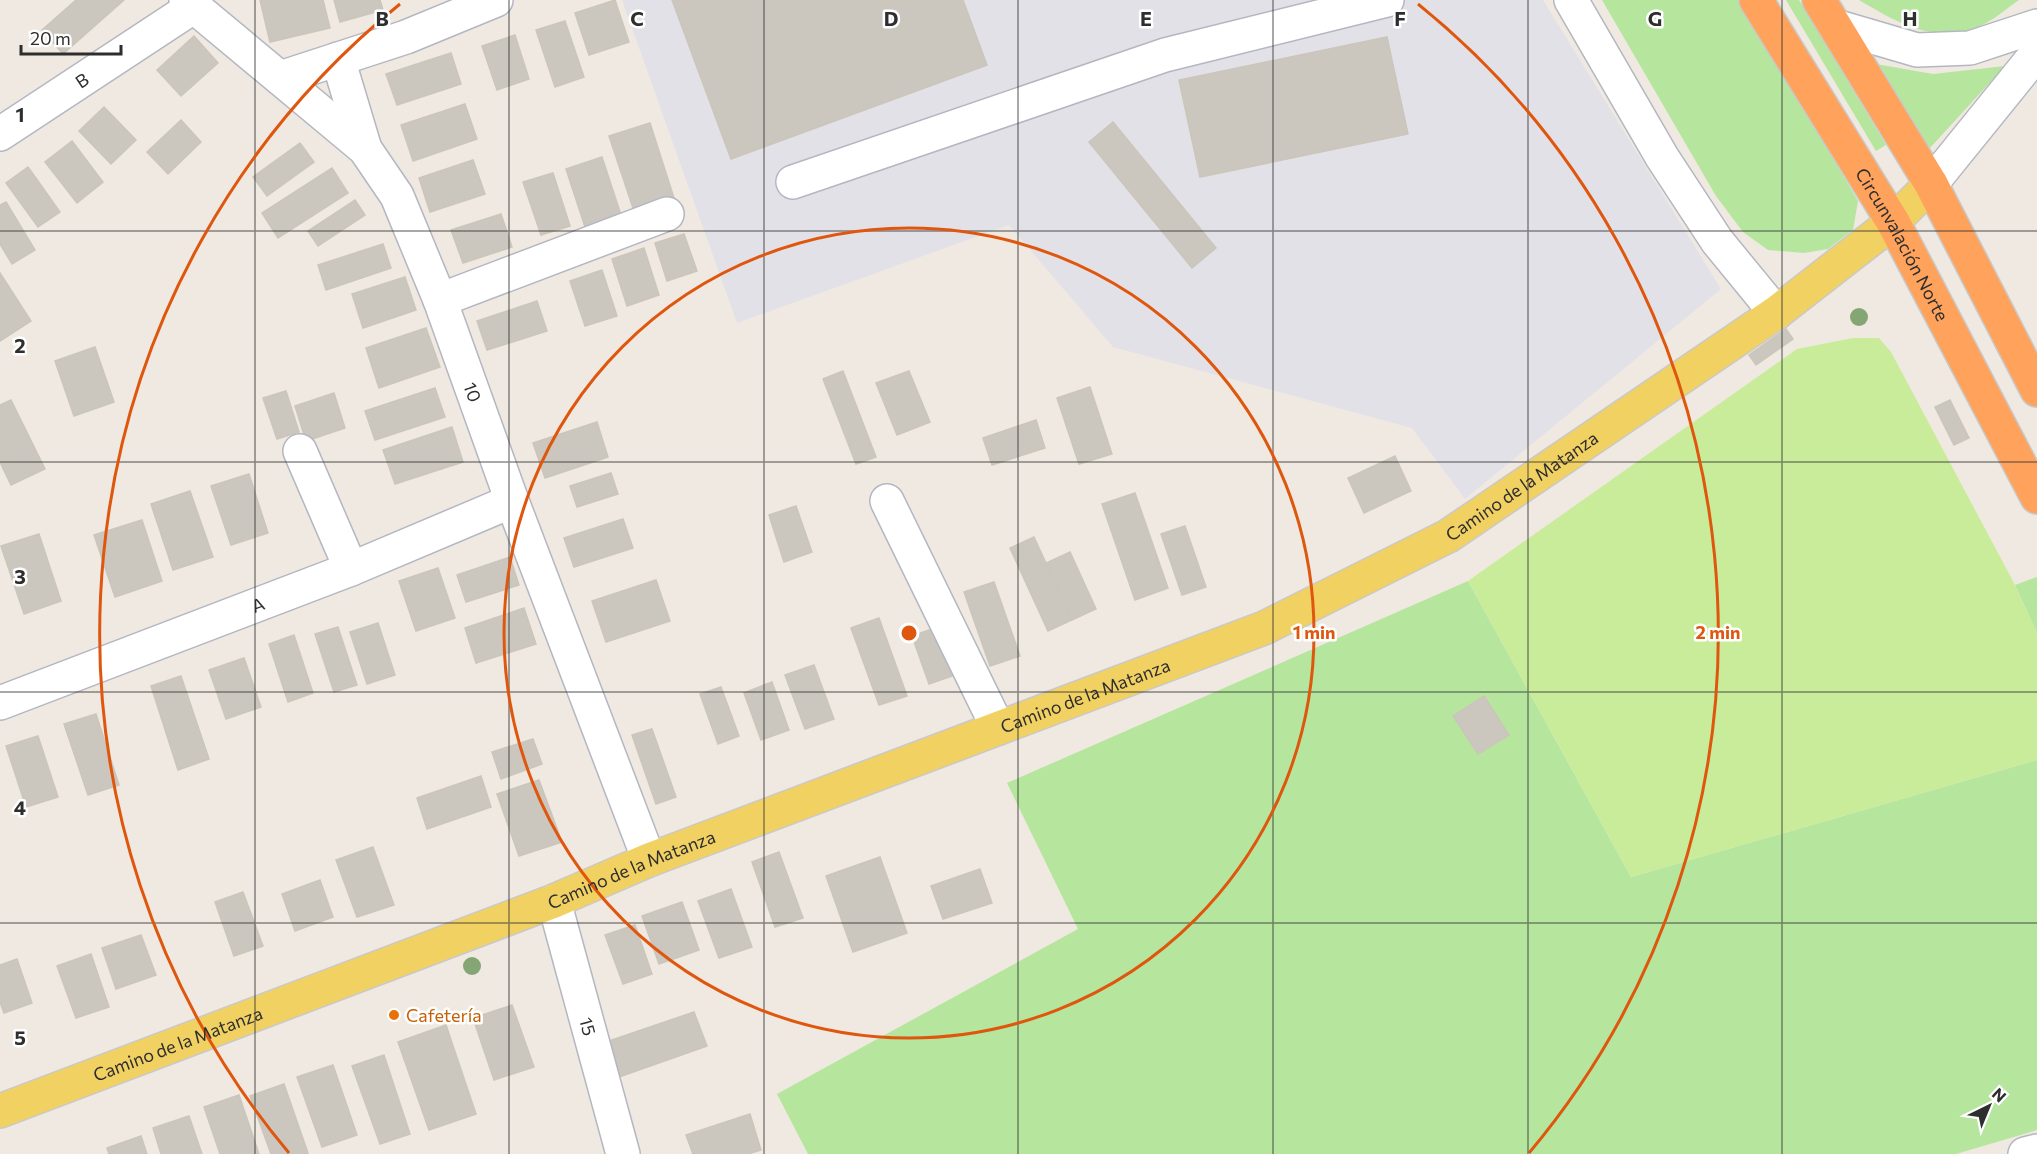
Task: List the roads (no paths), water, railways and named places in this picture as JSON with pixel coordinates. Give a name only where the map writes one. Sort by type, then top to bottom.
[{"type":"highway","name":"Circunvalación Norte","points":[[1756,0],[1893,222],[2037,497]]},
{"type":"highway","points":[[1827,13],[1931,184],[2037,390]]},
{"type":"main road","name":"Camino de la Matanza","points":[[0,1111],[554,901],[649,860],[1264,628],[1448,536],[1776,313],[1893,222],[1931,184]]},
{"type":"street","points":[[280,78],[406,37],[496,0]]},
{"type":"street","points":[[793,182],[1165,56],[1387,0]]},
{"type":"street","points":[[1571,0],[1662,157],[1705,223],[1776,313]]},
{"type":"street","name":"10","points":[[190,4],[365,149],[398,196],[440,300],[512,501],[649,860]]},
{"type":"street","name":"B","points":[[0,134],[190,4]]},
{"type":"street","points":[[1827,13],[1917,50],[1970,48],[2037,26]]},
{"type":"street","name":"Camino de la Matanza","points":[[1931,184],[2037,52]]},
{"type":"street","points":[[338,59],[365,149]]},
{"type":"street","points":[[440,300],[667,214]]},
{"type":"street","points":[[300,451],[351,569]]},
{"type":"street","name":"A","points":[[0,703],[351,569],[512,501]]},
{"type":"street","points":[[887,501],[998,729]]},
{"type":"street","name":"15","points":[[554,901],[623,1154]]},
{"type":"street","points":[[2025,1154],[2037,1151]]},
{"type":"place","name":"Cafetería","points":[[394,1015]]}]
